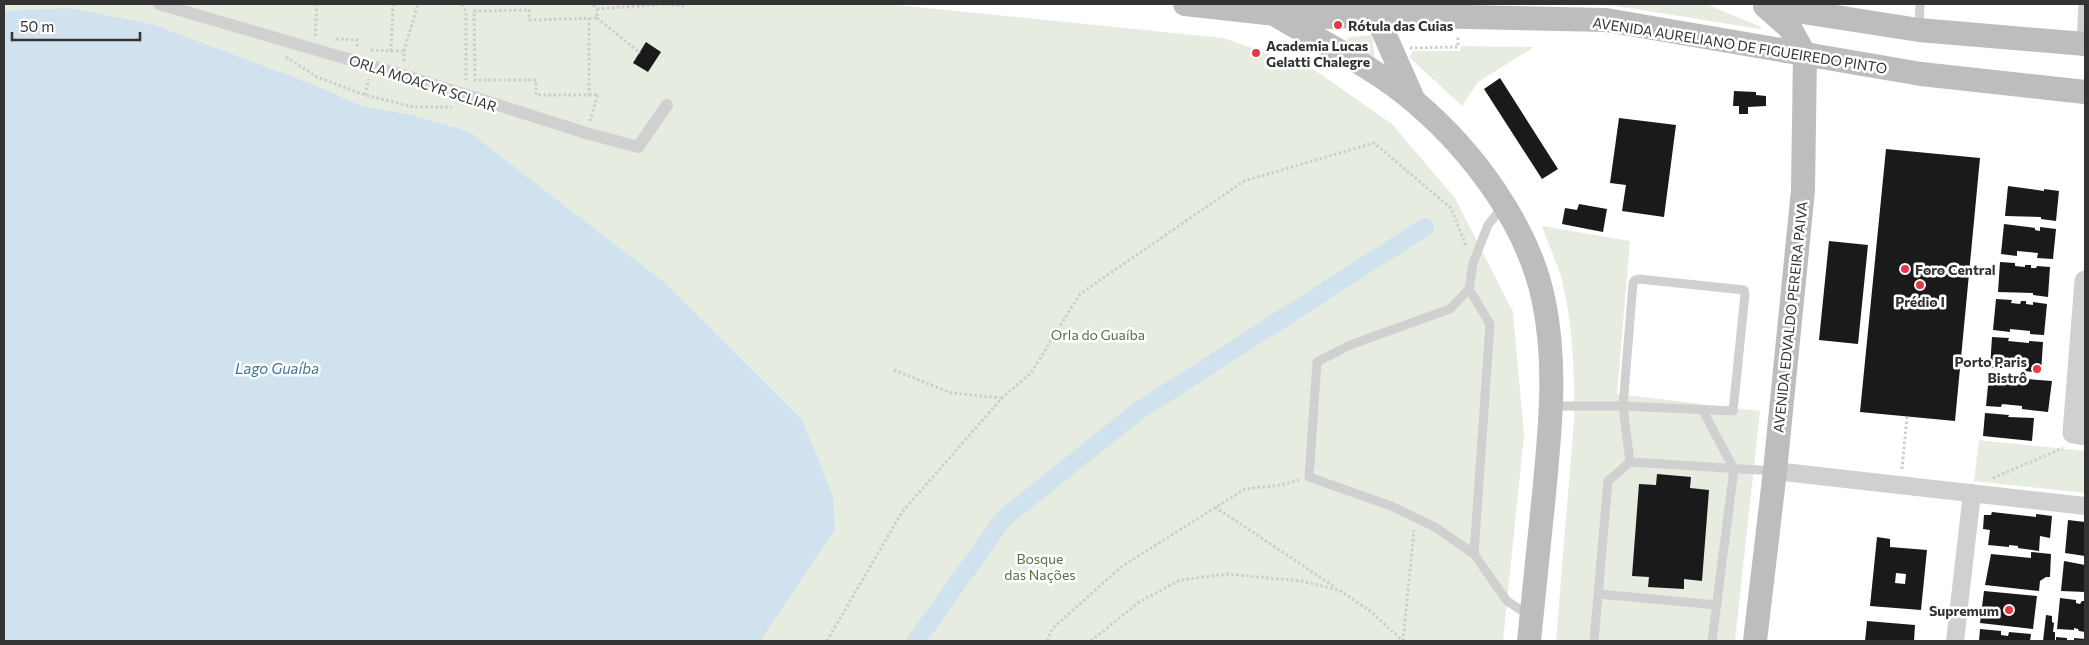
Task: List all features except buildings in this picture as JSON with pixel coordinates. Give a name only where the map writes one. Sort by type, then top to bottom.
[{"type":"main road","points":[[1185,4],[1270,9],[1380,76],[1415,102],[1467,153],[1505,204],[1531,260],[1544,301],[1552,364],[1551,427],[1529,641]]},
{"type":"main road","points":[[1763,5],[1808,9],[1918,30],[2083,44]]},
{"type":"main road","points":[[1763,5],[1790,28],[1805,54]]},
{"type":"main road","name":"AVENIDA AURELIANO DE FIGUEIREDO PINTO","points":[[1270,9],[1331,17],[1383,9],[1459,17],[1606,20],[1921,74],[2085,92]]},
{"type":"main road","points":[[1383,9],[1395,59],[1415,102]]},
{"type":"main road","name":"AVENIDA EDVALDO PEREIRA PAIVA","points":[[1755,641],[1775,471],[1803,190],[1805,54]]},
{"type":"street","name":"ORLA MOACYR SCLIAR","points":[[159,4],[404,75],[586,133],[638,147],[667,105]]},
{"type":"street","points":[[2085,281],[2073,433],[2085,435]]},
{"type":"street","points":[[1775,471],[2085,506]]},
{"type":"street","points":[[1955,641],[1972,493]]},
{"type":"lane","points":[[1918,30],[1920,4]]},
{"type":"lane","points":[[2083,4],[2083,44]]},
{"type":"lane","points":[[1505,204],[1488,224],[1473,263],[1469,289],[1450,309],[1350,345],[1318,362],[1309,477],[1391,506],[1435,527],[1474,554],[1507,601],[1531,617]]},
{"type":"lane","points":[[1551,406],[1623,406],[1733,411],[1735,408],[1745,294],[1740,288],[1635,280],[1623,406],[1630,462]]},
{"type":"lane","points":[[1469,289],[1490,324],[1474,554]]},
{"type":"lane","points":[[1703,411],[1734,469],[1712,641]]},
{"type":"lane","points":[[1594,641],[1608,481],[1630,462],[1775,471]]},
{"type":"lane","points":[[1599,594],[1717,605]]},
{"type":"path","points":[[315,38],[317,4]]},
{"type":"path","points":[[392,51],[393,4]]},
{"type":"path","points":[[404,75],[404,51],[418,4]]},
{"type":"path","points":[[462,4],[466,11],[466,96]]},
{"type":"path","points":[[593,4],[597,9],[597,18]]},
{"type":"path","points":[[597,9],[665,4],[686,6]]},
{"type":"path","points":[[466,11],[529,10],[529,20],[597,18],[640,53]]},
{"type":"path","points":[[474,11],[475,80],[536,80],[536,95],[598,94],[586,133]]},
{"type":"path","points":[[1395,59],[1405,48],[1458,47],[1459,17]]},
{"type":"path","points":[[589,18],[589,95]]},
{"type":"path","points":[[335,39],[357,40],[356,49],[404,51]]},
{"type":"path","points":[[282,54],[317,77],[365,95],[414,107],[459,107]]},
{"type":"path","points":[[827,641],[902,512],[1002,398],[1031,373],[1080,294],[1244,182],[1374,143],[1452,208],[1473,263]]},
{"type":"path","points":[[894,370],[951,393],[1002,398]]},
{"type":"path","points":[[1901,485],[1908,416]]},
{"type":"path","points":[[1992,478],[2063,448]]},
{"type":"path","points":[[1047,641],[1052,629],[1121,567],[1215,507],[1245,489],[1281,485],[1309,477]]},
{"type":"path","points":[[1215,507],[1370,611],[1403,641]]},
{"type":"path","points":[[1403,641],[1414,530],[1421,520]]},
{"type":"path","points":[[1091,641],[1139,602],[1180,580],[1227,574],[1301,581],[1338,590]]},
{"type":"green space","name":"Orla do Guaíba","points":[[4,4],[886,4],[1223,38],[1313,69],[1392,124],[1455,198],[1513,312],[1524,435],[1503,641],[760,641],[835,530],[802,419],[664,282],[468,131],[411,115],[4,106]]},
{"type":"green space","points":[[1604,4],[1706,4],[1761,27],[1760,29]]},
{"type":"green space","points":[[1372,35],[1375,62],[1347,42],[1348,37]]},
{"type":"green space","points":[[1461,46],[1534,47],[1478,82],[1462,106],[1409,57],[1413,51],[1460,51]]},
{"type":"green space","points":[[1542,226],[1630,241],[1617,394],[1760,411],[1735,641],[1556,641],[1574,421],[1574,368],[1569,315],[1562,280]]},
{"type":"green space","points":[[1979,440],[2085,451],[2085,493],[1974,481]]},
{"type":"water","name":"Lago Guaíba","points":[[71,8],[154,25],[312,84],[361,106],[412,115],[468,131],[664,282],[802,419],[833,497],[835,530],[760,641],[4,641],[4,11]]},
{"type":"waterway","points":[[916,641],[1004,518],[1137,412],[1425,227]]},
{"type":"place","name":"Rótula das Cuias","points":[[1338,25]]},
{"type":"place","name":"Academia Lucas Gelatti Chalegre","points":[[1256,53]]},
{"type":"place","name":"Foro Central","points":[[1905,269]]},
{"type":"place","name":"Prédio I","points":[[1920,285]]},
{"type":"place","name":"Porto Paris Bistrô","points":[[2037,369]]},
{"type":"place","name":"Supremum","points":[[2009,610]]},
{"type":"park label","name":"Bosque das Nações","points":[[1040,566]]}]
